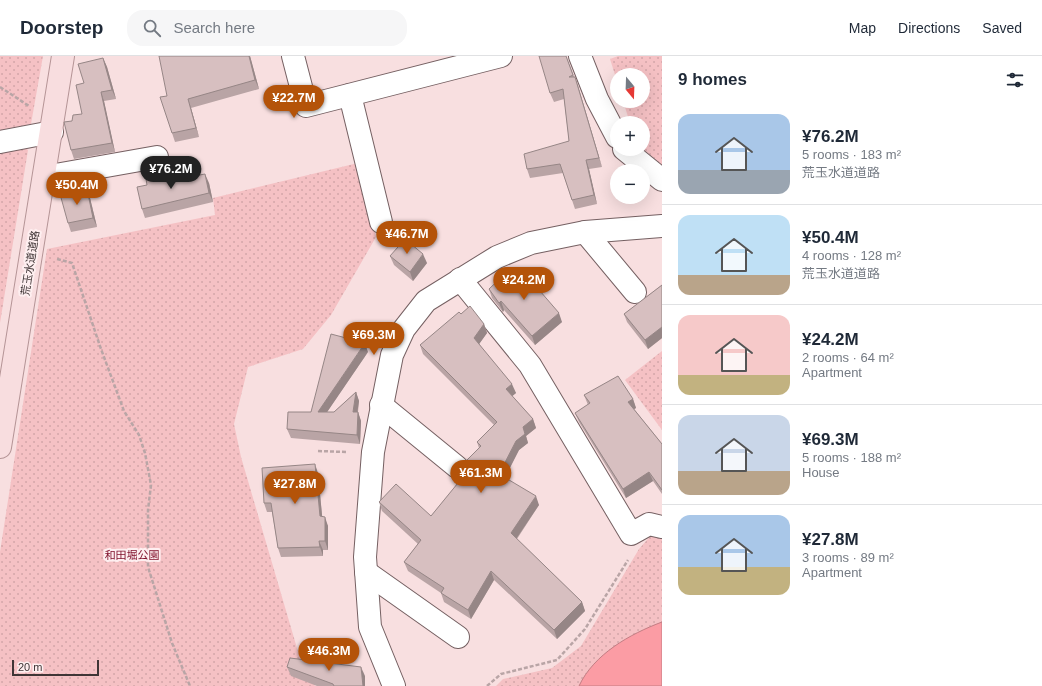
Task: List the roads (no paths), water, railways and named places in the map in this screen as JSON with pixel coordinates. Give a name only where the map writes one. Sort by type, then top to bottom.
[{"type":"main road","name":"荒玉水道道路","points":[[0,447],[52,132],[63,56]]},
{"type":"street","points":[[293,56],[306,106],[501,56]]},
{"type":"street","points":[[580,56],[597,99],[610,124]]},
{"type":"street","points":[[350,95],[382,222]]},
{"type":"street","points":[[0,142],[52,132]]},
{"type":"street","points":[[633,156],[662,180]]},
{"type":"street","points":[[44,176],[157,157]]},
{"type":"street","points":[[394,686],[370,627],[365,557],[373,452],[381,405],[392,355],[404,329],[426,301],[497,257],[531,243],[585,232],[662,226]]},
{"type":"street","points":[[585,232],[635,292]]},
{"type":"street","points":[[460,279],[530,365],[631,534],[648,524],[662,527]]},
{"type":"street","points":[[381,405],[457,466]]},
{"type":"street","points":[[366,572],[458,637]]},
{"type":"park label","name":"和田堀公園","points":[[132,555]]}]
